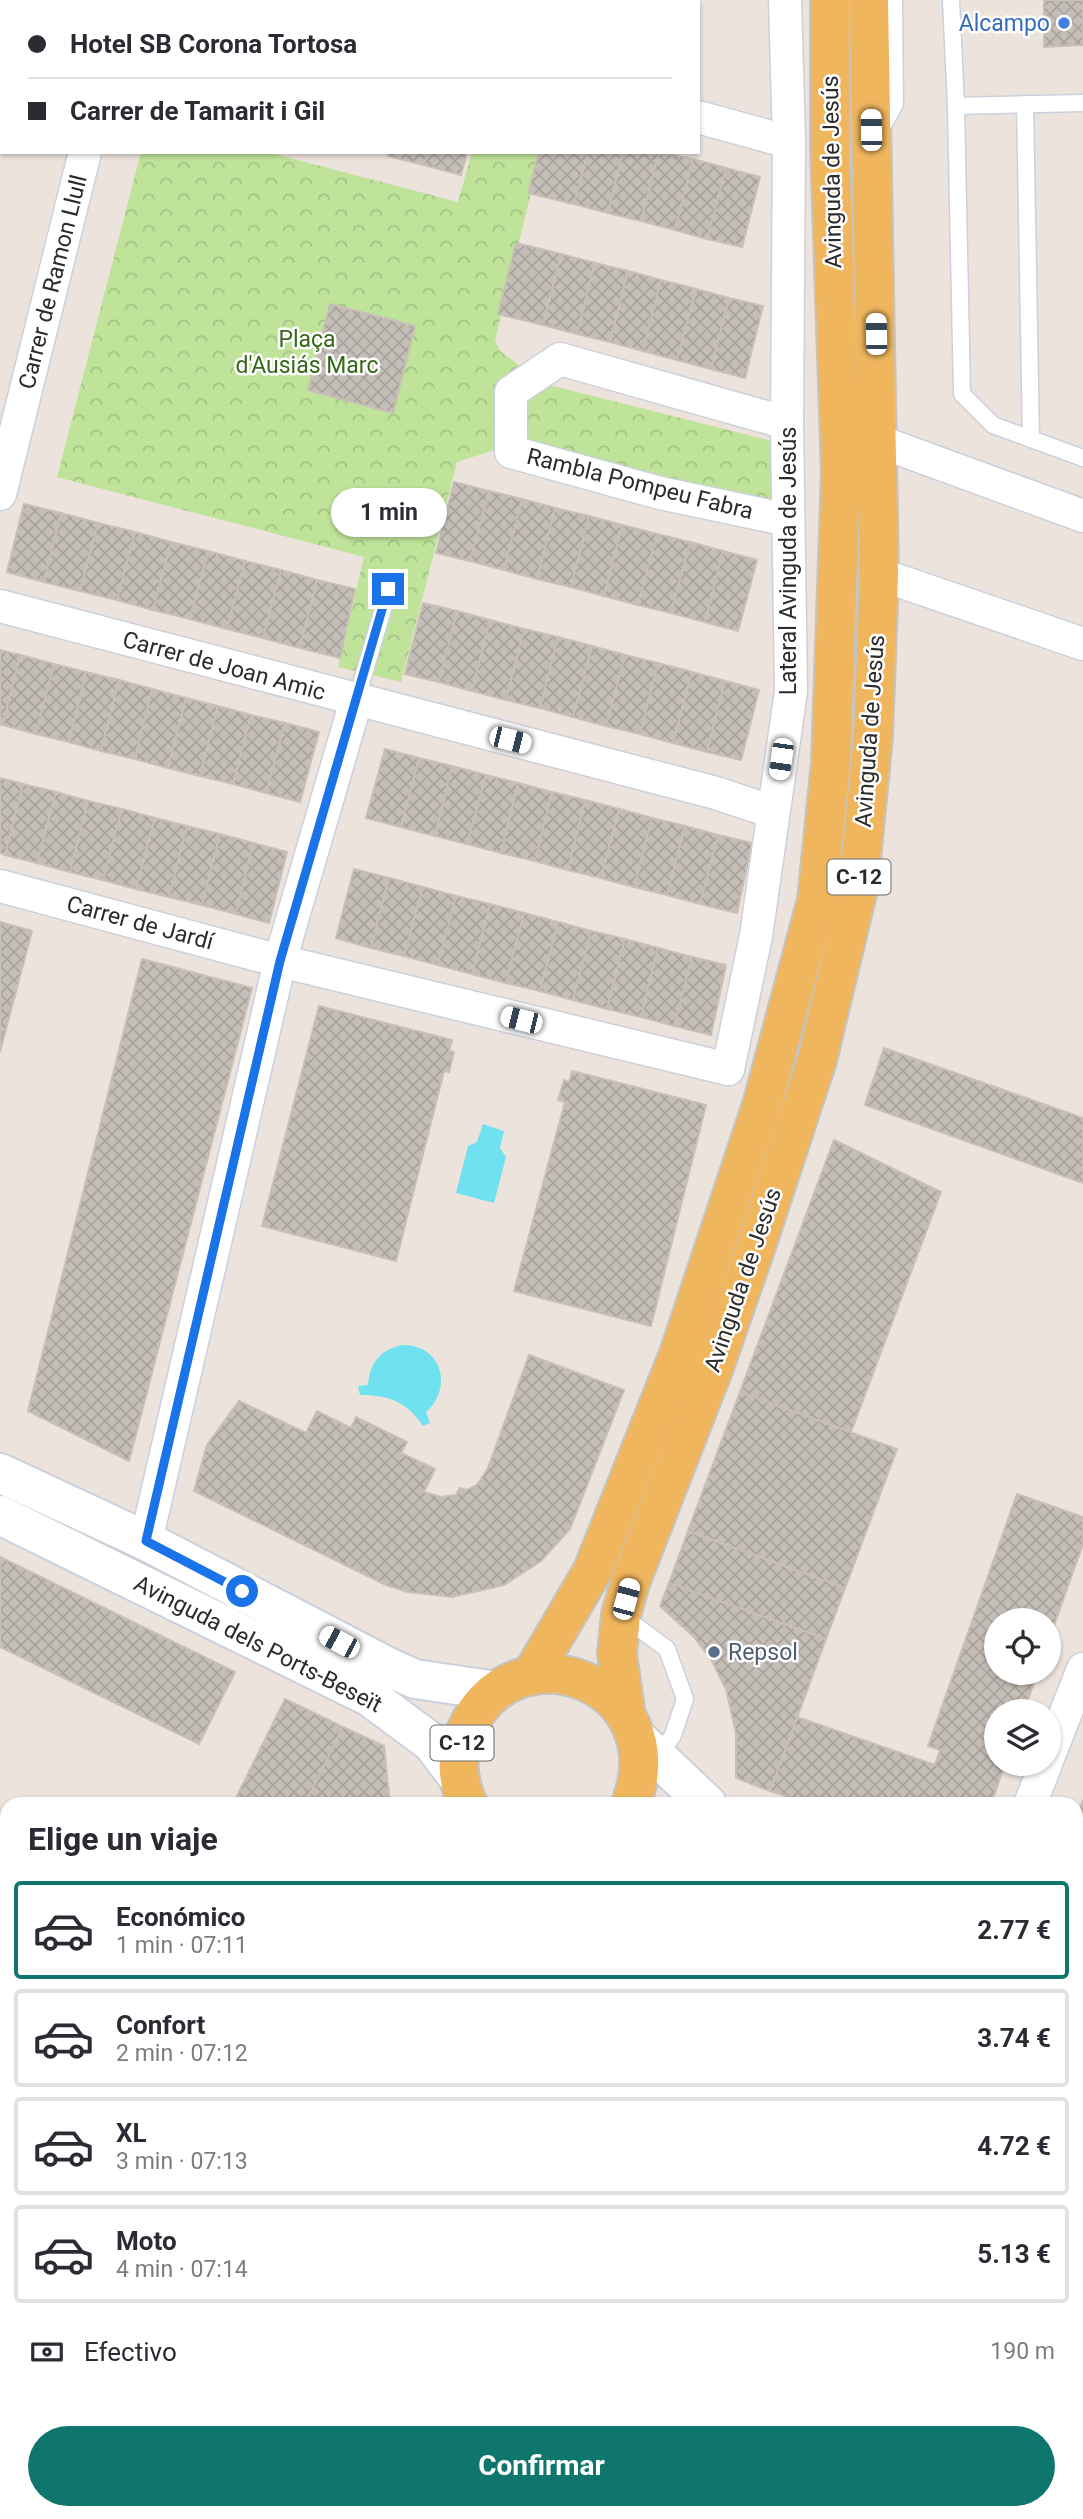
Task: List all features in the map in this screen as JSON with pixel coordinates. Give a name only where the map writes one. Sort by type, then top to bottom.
[{"type":"main road","name":"Avinguda de Jesús","points":[[531,1676],[593,1570],[679,1354],[763,1102],[817,900],[831,762],[841,472],[830,148],[830,0]]},
{"type":"main road","name":"Avinguda de Jesús","points":[[640,1738],[617,1654],[621,1615],[630,1583],[714,1367],[817,1060],[858,889],[873,737],[879,574],[869,0]]},
{"type":"main road","name":"C-12","points":[[464,1792],[463,1737],[477,1711],[497,1691],[531,1676],[549,1674],[585,1681],[615,1701],[640,1738],[639,1785],[635,1797]]},
{"type":"street","name":"Lateral Avinguda de Jesús","points":[[728,1069],[756,936],[791,691],[787,423],[789,142],[785,0]]},
{"type":"street","points":[[700,118],[789,142]]},
{"type":"street","name":"Carrer de Ramon Llull","points":[[0,494],[85,154]]},
{"type":"street","name":"Rambla Pompeu Fabra","points":[[787,423],[560,359],[511,392],[511,452],[660,493],[788,520]]},
{"type":"street","points":[[878,441],[1083,516]]},
{"type":"street","points":[[879,574],[1083,644]]},
{"type":"street","name":"Carrer de Joan Amic","points":[[0,606],[716,793],[773,812]]},
{"type":"street","points":[[146,1541],[280,961],[356,701]]},
{"type":"street","name":"Carrer de Jardí","points":[[0,886],[280,961],[728,1069]]},
{"type":"street","points":[[728,1069],[763,1102]]},
{"type":"street","name":"Avinguda dels Ports-Beseït","points":[[0,1473],[146,1541],[415,1679],[497,1691]]},
{"type":"street","name":"Avinguda dels Ports-Beseït","points":[[0,1515],[370,1697],[432,1743],[464,1792]]},
{"type":"street","points":[[1061,1725],[1083,1669]]},
{"type":"street","points":[[640,1738],[700,1797]]},
{"type":"street","points":[[1033,1797],[1041,1776]]},
{"type":"lane","points":[[872,145],[895,104],[894,0]]},
{"type":"lane","points":[[951,0],[962,394],[993,425],[1083,458]]},
{"type":"lane","points":[[956,106],[1083,103]]},
{"type":"lane","points":[[1025,104],[1031,439]]},
{"type":"lane","points":[[356,701],[388,589]]},
{"type":"lane","points":[[621,1615],[667,1649],[685,1699],[673,1735],[640,1738]]},
{"type":"green space","name":"Plaça d'Ausiás Marc","points":[[140,154],[275,154],[458,202],[471,154],[541,154],[495,340],[501,352],[545,384],[776,442],[776,504],[519,442],[457,462],[401,682],[338,667],[364,557],[57,477]]},
{"type":"water","points":[[483,1124],[504,1131],[500,1148],[506,1157],[494,1203],[456,1193],[468,1146],[477,1142]]},
{"type":"water","points":[[403,1345],[427,1352],[440,1370],[439,1392],[426,1412],[430,1423],[423,1426],[417,1417],[396,1401],[379,1396],[360,1395],[358,1386],[368,1385],[371,1370],[378,1358],[383,1353]]},
{"type":"building","name":"Alcampo","points":[[1044,0],[1083,0],[1083,45],[1044,47]]},
{"type":"building","points":[[388,154],[427,154],[424,165]]},
{"type":"building","points":[[427,154],[466,154],[461,175],[424,165]]},
{"type":"building","points":[[538,154],[587,154],[574,204],[528,193]]},
{"type":"building","points":[[587,154],[623,154],[608,213],[574,204]]},
{"type":"building","points":[[623,154],[658,154],[641,221],[608,213]]},
{"type":"building","points":[[658,154],[693,159],[675,230],[641,221]]},
{"type":"building","points":[[693,159],[726,168],[707,239],[675,230]]},
{"type":"building","points":[[726,168],[760,177],[742,247],[707,239]]},
{"type":"building","points":[[516,243],[561,254],[543,325],[498,314]]},
{"type":"building","points":[[561,254],[595,263],[577,334],[543,325]]},
{"type":"building","points":[[595,263],[628,271],[610,342],[577,334]]},
{"type":"building","points":[[628,271],[661,280],[643,351],[610,342]]},
{"type":"building","points":[[661,280],[696,289],[677,360],[643,351]]},
{"type":"building","points":[[696,289],[729,298],[711,369],[677,360]]},
{"type":"building","points":[[729,298],[763,306],[745,378],[711,369]]},
{"type":"building","points":[[330,304],[415,326],[393,413],[308,390]]},
{"type":"building","points":[[454,482],[489,491],[470,561],[436,553]]},
{"type":"building","points":[[489,491],[522,499],[504,570],[470,561]]},
{"type":"building","points":[[522,499],[555,508],[537,579],[504,570]]},
{"type":"building","points":[[24,504],[61,513],[44,582],[7,572]]},
{"type":"building","points":[[555,508],[589,516],[571,587],[537,579]]},
{"type":"building","points":[[61,513],[98,523],[80,591],[44,582]]},
{"type":"building","points":[[589,516],[622,525],[604,596],[571,587]]},
{"type":"building","points":[[98,523],[135,532],[117,600],[80,591]]},
{"type":"building","points":[[622,525],[657,534],[638,605],[604,596]]},
{"type":"building","points":[[135,532],[171,542],[153,610],[117,600]]},
{"type":"building","points":[[657,534],[690,542],[671,613],[638,605]]},
{"type":"building","points":[[171,542],[208,551],[190,619],[153,610]]},
{"type":"building","points":[[690,542],[723,551],[705,622],[671,613]]},
{"type":"building","points":[[208,551],[245,561],[227,629],[190,619]]},
{"type":"building","points":[[723,551],[757,560],[738,631],[705,622]]},
{"type":"building","points":[[245,561],[281,570],[263,638],[227,629]]},
{"type":"building","points":[[281,570],[317,580],[300,648],[263,638]]},
{"type":"building","points":[[317,580],[355,589],[340,658],[300,648]]},
{"type":"building","points":[[423,603],[457,611],[439,682],[405,674]]},
{"type":"building","points":[[457,611],[490,620],[472,691],[439,682]]},
{"type":"building","points":[[490,620],[524,629],[506,700],[472,691]]},
{"type":"building","points":[[524,629],[558,637],[540,708],[506,700]]},
{"type":"building","points":[[558,637],[592,646],[573,717],[540,708]]},
{"type":"building","points":[[592,646],[625,655],[606,726],[573,717]]},
{"type":"building","points":[[0,650],[20,655],[3,725],[0,725]]},
{"type":"building","points":[[20,655],[54,664],[36,734],[3,725]]},
{"type":"building","points":[[625,655],[658,663],[640,734],[606,726]]},
{"type":"building","points":[[658,663],[692,672],[673,743],[640,734]]},
{"type":"building","points":[[54,664],[86,672],[69,742],[36,734]]},
{"type":"building","points":[[86,672],[119,680],[101,751],[69,742]]},
{"type":"building","points":[[692,672],[725,681],[707,752],[673,743]]},
{"type":"building","points":[[119,680],[152,689],[135,759],[101,751]]},
{"type":"building","points":[[725,681],[759,690],[741,760],[707,752]]},
{"type":"building","points":[[152,689],[186,698],[168,768],[135,759]]},
{"type":"building","points":[[186,698],[218,706],[200,776],[168,768]]},
{"type":"building","points":[[218,706],[251,715],[233,784],[200,776]]},
{"type":"building","points":[[251,715],[285,723],[266,793],[233,784]]},
{"type":"building","points":[[285,723],[319,732],[300,802],[266,793]]},
{"type":"building","points":[[385,749],[419,758],[401,827],[366,818]]},
{"type":"building","points":[[419,758],[452,766],[435,836],[401,827]]},
{"type":"building","points":[[452,766],[486,775],[467,844],[435,836]]},
{"type":"building","points":[[486,775],[518,783],[501,853],[467,844]]},
{"type":"building","points":[[0,778],[23,784],[5,855],[0,853]]},
{"type":"building","points":[[518,783],[552,792],[535,861],[501,853]]},
{"type":"building","points":[[23,784],[56,792],[37,863],[5,855]]},
{"type":"building","points":[[56,792],[88,801],[70,872],[37,863]]},
{"type":"building","points":[[552,792],[585,800],[568,870],[535,861]]},
{"type":"building","points":[[585,800],[619,809],[601,878],[568,870]]},
{"type":"building","points":[[88,801],[122,809],[103,880],[70,872]]},
{"type":"building","points":[[122,809],[155,818],[136,889],[103,880]]},
{"type":"building","points":[[619,809],[652,818],[634,887],[601,878]]},
{"type":"building","points":[[155,818],[187,826],[169,897],[136,889]]},
{"type":"building","points":[[652,818],[685,826],[667,895],[634,887]]},
{"type":"building","points":[[187,826],[220,834],[202,905],[169,897]]},
{"type":"building","points":[[685,826],[718,835],[700,904],[667,895]]},
{"type":"building","points":[[220,834],[253,843],[236,914],[202,905]]},
{"type":"building","points":[[718,835],[752,843],[737,913],[700,904]]},
{"type":"building","points":[[253,843],[287,852],[269,923],[236,914]]},
{"type":"building","points":[[354,869],[389,878],[371,948],[336,938]]},
{"type":"building","points":[[389,878],[423,887],[404,956],[371,948]]},
{"type":"building","points":[[423,887],[456,896],[438,965],[404,956]]},
{"type":"building","points":[[456,896],[490,904],[472,974],[438,965]]},
{"type":"building","points":[[490,904],[524,913],[506,983],[472,974]]},
{"type":"building","points":[[524,913],[558,922],[540,991],[506,983]]},
{"type":"building","points":[[0,922],[32,931],[0,1052]]},
{"type":"building","points":[[558,922],[591,931],[573,1000],[540,991]]},
{"type":"building","points":[[591,931],[625,939],[607,1009],[573,1000]]},
{"type":"building","points":[[625,939],[658,948],[641,1017],[607,1009]]},
{"type":"building","points":[[658,948],[692,957],[674,1026],[641,1017]]},
{"type":"building","points":[[692,957],[726,965],[711,1035],[674,1026]]},
{"type":"building","points":[[142,959],[252,988],[129,1461],[28,1411]]},
{"type":"building","points":[[319,1006],[452,1040],[449,1051],[454,1052],[449,1072],[444,1071],[396,1261],[262,1226]]},
{"type":"building","points":[[884,1048],[1083,1118],[1083,1183],[865,1105]]},
{"type":"building","points":[[572,1071],[706,1105],[651,1326],[514,1291],[565,1102],[558,1100],[564,1080],[569,1082]]},
{"type":"building","points":[[834,1140],[941,1192],[851,1432],[740,1392]]},
{"type":"building","points":[[529,1355],[624,1390],[570,1529],[541,1561],[504,1585],[452,1597],[408,1592],[386,1585],[194,1491],[207,1445],[239,1401],[306,1433],[317,1411],[351,1428],[356,1417],[407,1442],[401,1453],[435,1469],[424,1492],[441,1497],[456,1495],[460,1488],[467,1490],[477,1485],[488,1468]]},
{"type":"building","points":[[740,1392],[897,1449],[845,1588],[688,1531]]},
{"type":"building","points":[[1017,1494],[1083,1517],[1083,1544],[1060,1608],[984,1608],[984,1685],[1033,1685],[1028,1699],[984,1699],[984,1776],[1001,1776],[993,1797],[788,1797],[770,1791],[797,1717],[935,1765],[940,1750],[928,1746]]},
{"type":"building","points":[[688,1531],[845,1588],[826,1639],[669,1583]]},
{"type":"building","points":[[0,1557],[235,1672],[199,1744],[0,1647]]},
{"type":"building","points":[[669,1583],[826,1639],[770,1791],[736,1778],[736,1733],[726,1689],[712,1661],[694,1637],[660,1606]]},
{"type":"building","points":[[285,1699],[343,1727],[308,1797],[236,1797]]},
{"type":"building","points":[[343,1727],[384,1746],[389,1797],[308,1797]]},
{"type":"place","name":"Alcampo","points":[[1064,23]]},
{"type":"place","name":"Repsol","points":[[714,1652]]},
{"type":"route","points":[[242,1591],[146,1541],[280,961],[388,589]]}]
